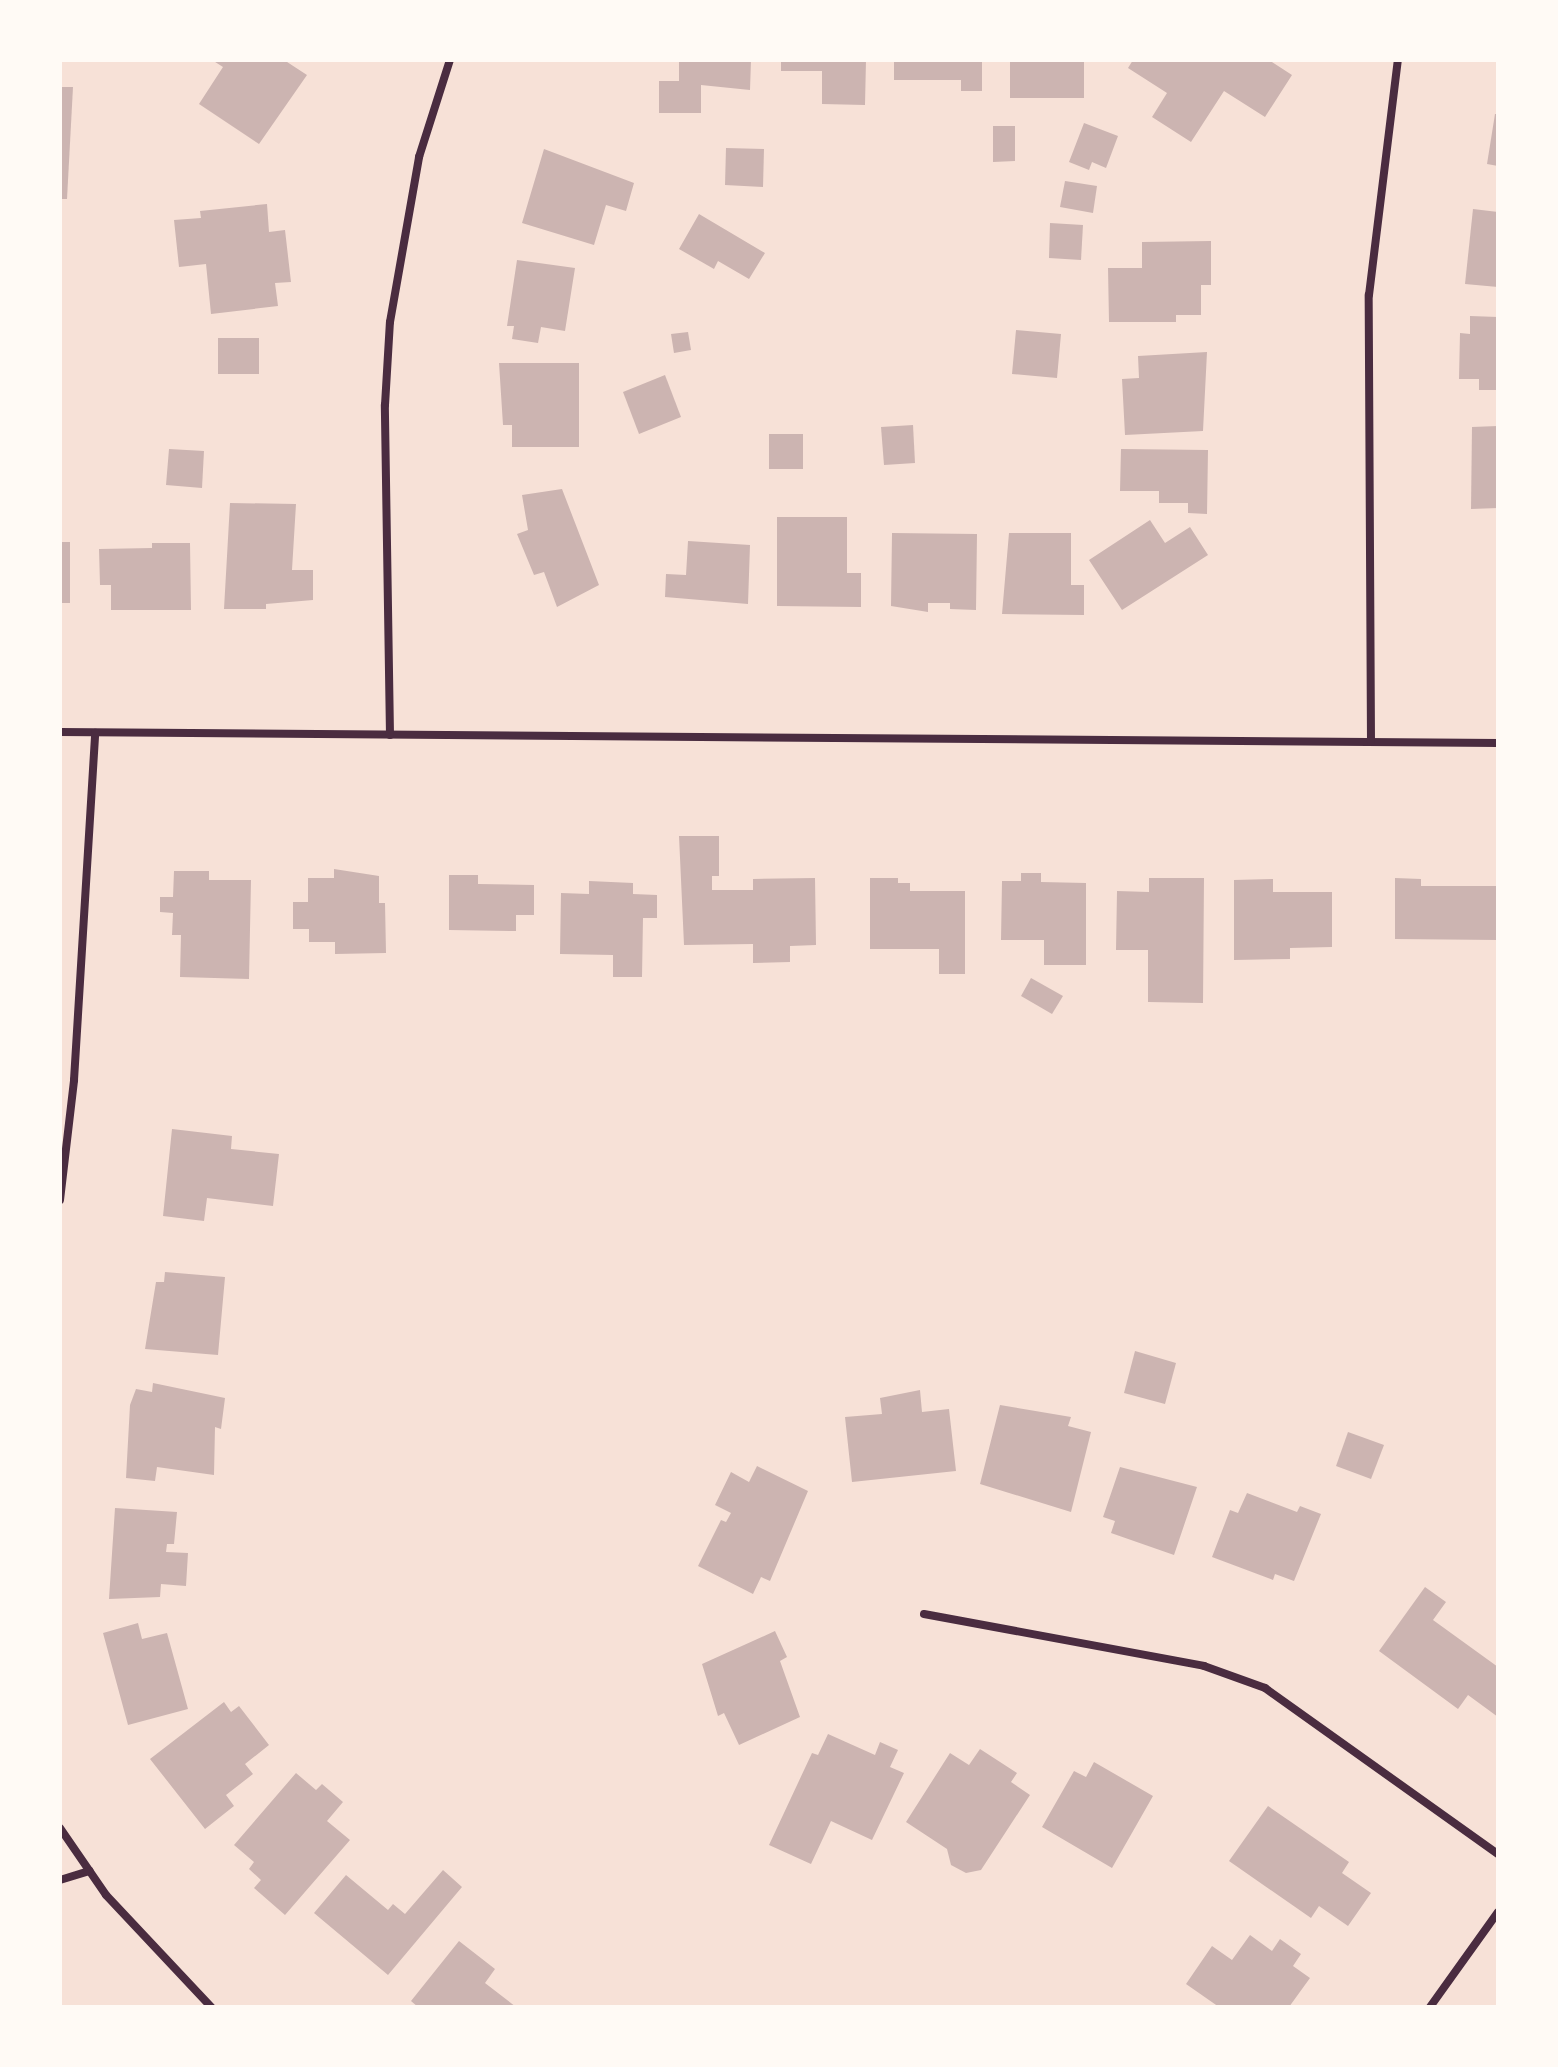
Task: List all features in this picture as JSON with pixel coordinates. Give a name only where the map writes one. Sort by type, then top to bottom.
[{"type":"street","points":[[390,735],[385,421],[390,322],[419,157],[450,60]]},
{"type":"street","points":[[1371,742],[1369,295],[1398,60]]},
{"type":"street","points":[[60,732],[1498,743]]},
{"type":"street","points":[[60,1200],[74,1080],[95,733]]},
{"type":"street","points":[[924,1614],[1204,1666],[1265,1688],[1498,1854]]},
{"type":"street","points":[[60,1828],[90,1871],[211,2007]]},
{"type":"street","points":[[60,1880],[90,1871]]},
{"type":"street","points":[[1430,2007],[1498,1912]]},
{"type":"building","points":[[212,60],[284,60],[307,75],[259,144],[199,104],[223,67]]},
{"type":"building","points":[[679,60],[751,60],[750,90],[701,85],[701,113],[659,113],[659,81],[679,81]]},
{"type":"building","points":[[781,60],[866,60],[865,105],[822,104],[822,71],[781,71]]},
{"type":"building","points":[[894,60],[982,60],[982,91],[961,91],[961,80],[894,80]]},
{"type":"building","points":[[1010,60],[1084,60],[1084,98],[1010,98]]},
{"type":"building","points":[[1133,60],[1269,60],[1292,75],[1265,117],[1224,91],[1191,142],[1152,117],[1167,93],[1128,68]]},
{"type":"building","points":[[60,87],[73,87],[67,199],[60,199]]},
{"type":"building","points":[[1495,114],[1498,114],[1498,166],[1487,164]]},
{"type":"building","points":[[1084,123],[1118,136],[1106,168],[1092,162],[1089,170],[1069,162]]},
{"type":"building","points":[[993,126],[1015,126],[1015,161],[993,162]]},
{"type":"building","points":[[726,148],[764,149],[763,187],[725,185]]},
{"type":"building","points":[[544,149],[634,183],[626,211],[606,205],[594,245],[522,223]]},
{"type":"building","points":[[1065,181],[1097,186],[1093,213],[1060,207]]},
{"type":"building","points":[[267,204],[269,232],[285,230],[291,282],[275,283],[278,306],[211,314],[206,264],[179,267],[174,220],[201,218],[200,211]]},
{"type":"building","points":[[1473,209],[1498,212],[1498,287],[1465,284]]},
{"type":"building","points":[[699,214],[765,253],[749,279],[718,261],[714,269],[679,249]]},
{"type":"building","points":[[1050,223],[1083,225],[1081,260],[1049,258]]},
{"type":"building","points":[[1211,241],[1211,285],[1201,285],[1201,315],[1176,315],[1176,322],[1109,322],[1108,268],[1142,268],[1142,242]]},
{"type":"building","points":[[517,260],[575,268],[565,331],[541,327],[538,343],[512,339],[514,326],[507,326]]},
{"type":"building","points":[[1470,316],[1498,317],[1498,390],[1479,390],[1479,379],[1459,379],[1460,333],[1470,334]]},
{"type":"building","points":[[1016,330],[1061,334],[1057,378],[1012,374]]},
{"type":"building","points":[[688,332],[691,350],[674,353],[671,334]]},
{"type":"building","points":[[218,338],[259,338],[259,374],[218,374]]},
{"type":"building","points":[[1207,352],[1203,431],[1125,435],[1122,379],[1139,378],[1138,356]]},
{"type":"building","points":[[499,363],[579,363],[579,447],[512,447],[512,425],[503,425]]},
{"type":"building","points":[[665,375],[681,417],[639,434],[623,392]]},
{"type":"building","points":[[913,425],[915,463],[884,465],[881,427]]},
{"type":"building","points":[[1498,426],[1498,508],[1471,509],[1472,427]]},
{"type":"building","points":[[769,434],[803,434],[803,469],[769,469]]},
{"type":"building","points":[[169,449],[204,451],[202,488],[166,485]]},
{"type":"building","points":[[1121,449],[1208,450],[1207,514],[1188,513],[1188,503],[1159,503],[1159,491],[1120,491]]},
{"type":"building","points":[[562,489],[599,585],[557,607],[544,572],[534,575],[517,534],[528,530],[522,495]]},
{"type":"building","points":[[230,503],[296,504],[292,570],[313,570],[313,600],[266,604],[266,609],[224,609]]},
{"type":"building","points":[[777,517],[847,517],[847,573],[861,573],[861,607],[777,606]]},
{"type":"building","points":[[1150,520],[1165,543],[1190,527],[1208,555],[1122,610],[1089,560]]},
{"type":"building","points":[[892,533],[977,534],[976,610],[950,609],[950,603],[928,603],[928,612],[891,606]]},
{"type":"building","points":[[1009,533],[1071,533],[1071,585],[1084,585],[1084,615],[1002,614]]},
{"type":"building","points":[[688,541],[750,545],[748,604],[665,597],[666,574],[686,575]]},
{"type":"building","points":[[60,542],[70,542],[70,603],[60,603]]},
{"type":"building","points":[[152,543],[190,543],[191,610],[111,610],[111,585],[100,585],[99,549],[152,548]]},
{"type":"building","points":[[679,836],[719,836],[719,876],[712,876],[712,890],[753,890],[753,879],[815,878],[816,945],[790,946],[790,962],[753,963],[753,944],[684,945]]},
{"type":"building","points":[[334,869],[379,876],[379,903],[385,903],[386,953],[335,954],[335,942],[309,942],[309,929],[293,929],[293,902],[308,902],[308,878],[334,878]]},
{"type":"building","points":[[174,871],[209,871],[209,880],[251,880],[249,979],[180,977],[181,935],[172,935],[173,913],[160,912],[160,897],[173,897]]},
{"type":"building","points":[[1021,873],[1041,873],[1041,882],[1086,883],[1086,965],[1044,965],[1044,940],[1001,940],[1002,881],[1021,881]]},
{"type":"building","points":[[449,875],[478,875],[478,884],[534,885],[534,915],[516,915],[516,931],[449,930]]},
{"type":"building","points":[[870,878],[898,878],[898,883],[910,883],[910,891],[965,891],[965,974],[939,974],[939,949],[870,949]]},
{"type":"building","points":[[1149,878],[1204,878],[1203,1003],[1148,1002],[1148,950],[1116,950],[1117,891],[1149,892]]},
{"type":"building","points":[[1395,878],[1421,879],[1421,886],[1498,886],[1498,940],[1395,939]]},
{"type":"building","points":[[1273,879],[1273,892],[1332,892],[1332,947],[1290,948],[1290,959],[1234,960],[1234,880]]},
{"type":"building","points":[[589,881],[633,883],[633,894],[657,895],[657,918],[643,918],[642,977],[613,977],[613,955],[560,954],[561,893],[589,894]]},
{"type":"building","points":[[1031,978],[1063,996],[1052,1014],[1021,996]]},
{"type":"building","points":[[172,1129],[232,1136],[231,1149],[279,1154],[273,1206],[207,1198],[204,1221],[163,1216]]},
{"type":"building","points":[[165,1272],[225,1277],[218,1355],[145,1349],[156,1282],[164,1282]]},
{"type":"building","points":[[1135,1351],[1176,1363],[1165,1404],[1124,1393]]},
{"type":"building","points":[[153,1383],[225,1398],[221,1429],[215,1427],[214,1475],[157,1467],[155,1481],[126,1478],[130,1405],[136,1389],[152,1392]]},
{"type":"building","points":[[920,1390],[922,1412],[949,1409],[956,1471],[852,1482],[845,1417],[882,1414],[880,1398]]},
{"type":"building","points":[[1000,1405],[1071,1417],[1068,1426],[1091,1432],[1071,1512],[980,1484]]},
{"type":"building","points":[[1348,1432],[1384,1445],[1371,1479],[1336,1466]]},
{"type":"building","points":[[757,1466],[808,1491],[770,1581],[761,1577],[753,1594],[698,1566],[721,1520],[726,1522],[731,1513],[715,1505],[731,1472],[749,1482]]},
{"type":"building","points":[[1120,1467],[1197,1487],[1174,1555],[1111,1533],[1115,1521],[1103,1517]]},
{"type":"building","points":[[1247,1493],[1297,1512],[1300,1506],[1321,1514],[1294,1581],[1275,1574],[1273,1580],[1212,1557],[1230,1510],[1238,1513]]},
{"type":"building","points":[[115,1508],[177,1512],[174,1544],[167,1544],[166,1552],[188,1553],[186,1586],[161,1584],[160,1597],[109,1599]]},
{"type":"building","points":[[1425,1587],[1446,1602],[1433,1620],[1498,1667],[1498,1717],[1468,1695],[1458,1709],[1379,1651]]},
{"type":"building","points":[[138,1623],[142,1639],[167,1633],[188,1709],[128,1725],[103,1633]]},
{"type":"building","points":[[775,1631],[787,1657],[780,1661],[800,1717],[739,1745],[724,1713],[718,1716],[702,1664]]},
{"type":"building","points":[[224,1702],[231,1712],[239,1706],[269,1745],[245,1764],[253,1774],[226,1795],[234,1806],[205,1829],[150,1759]]},
{"type":"building","points":[[828,1734],[875,1755],[880,1742],[898,1750],[890,1767],[904,1773],[872,1840],[831,1821],[811,1864],[769,1845],[812,1753],[818,1755]]},
{"type":"building","points":[[980,1749],[1017,1773],[1011,1782],[1030,1795],[981,1870],[966,1873],[951,1865],[947,1849],[906,1822],[950,1753],[969,1765]]},
{"type":"building","points":[[1094,1762],[1153,1796],[1112,1868],[1042,1827],[1074,1771],[1086,1777]]},
{"type":"building","points":[[296,1773],[316,1790],[322,1784],[343,1802],[327,1821],[350,1840],[285,1915],[254,1888],[261,1880],[249,1869],[254,1862],[234,1845]]},
{"type":"building","points":[[1268,1806],[1349,1862],[1342,1873],[1371,1893],[1348,1926],[1319,1906],[1311,1918],[1229,1861]]},
{"type":"building","points":[[443,1870],[462,1887],[388,1975],[314,1913],[346,1875],[388,1910],[393,1904],[405,1914]]},
{"type":"building","points":[[1250,1935],[1272,1951],[1280,1939],[1301,1954],[1293,1966],[1310,1978],[1289,2007],[1219,2007],[1186,1984],[1212,1946],[1232,1960]]},
{"type":"building","points":[[459,1941],[495,1969],[485,1983],[516,2007],[418,2007],[411,2001]]}]
